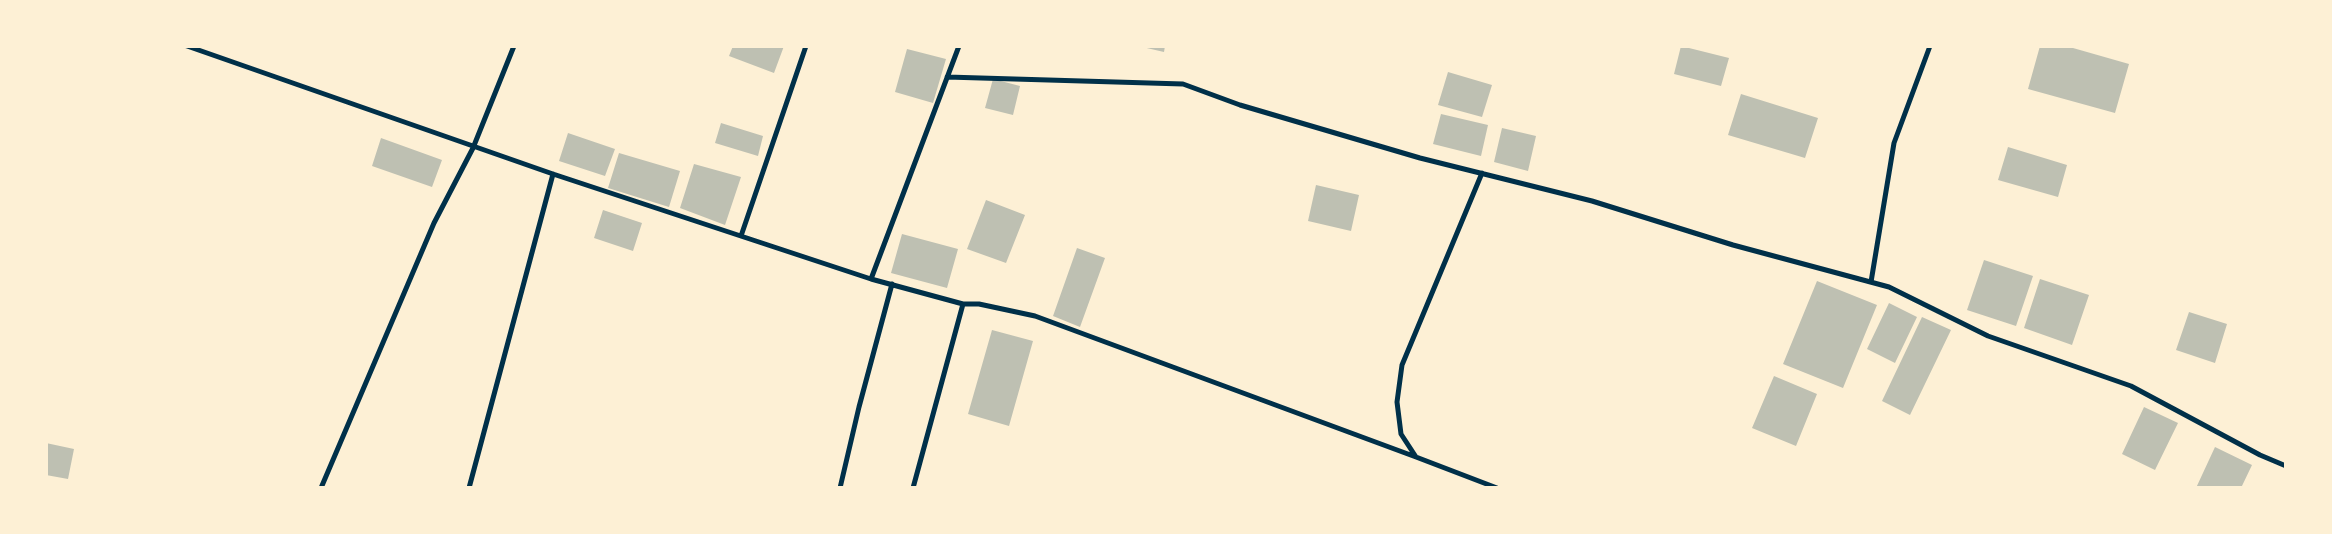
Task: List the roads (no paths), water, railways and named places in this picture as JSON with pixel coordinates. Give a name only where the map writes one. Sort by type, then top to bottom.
[{"type":"street","points":[[187,46],[473,148],[871,279],[963,304],[979,304],[1034,316],[1497,488]]},
{"type":"street","points":[[321,488],[434,224],[473,148],[514,46]]},
{"type":"street","points":[[741,236],[806,46]]},
{"type":"street","points":[[871,279],[958,46]]},
{"type":"street","points":[[1871,282],[1894,143],[1930,46]]},
{"type":"street","points":[[947,77],[1183,84],[1240,105],[1420,158],[1592,201],[1733,245],[1889,287],[1988,336],[2131,386],[2260,455],[2286,466]]},
{"type":"street","points":[[1416,457],[1401,434],[1397,402],[1402,365],[1482,173]]},
{"type":"street","points":[[469,488],[553,174]]},
{"type":"street","points":[[840,488],[858,407],[892,284]]},
{"type":"street","points":[[913,488],[963,304]]}]
